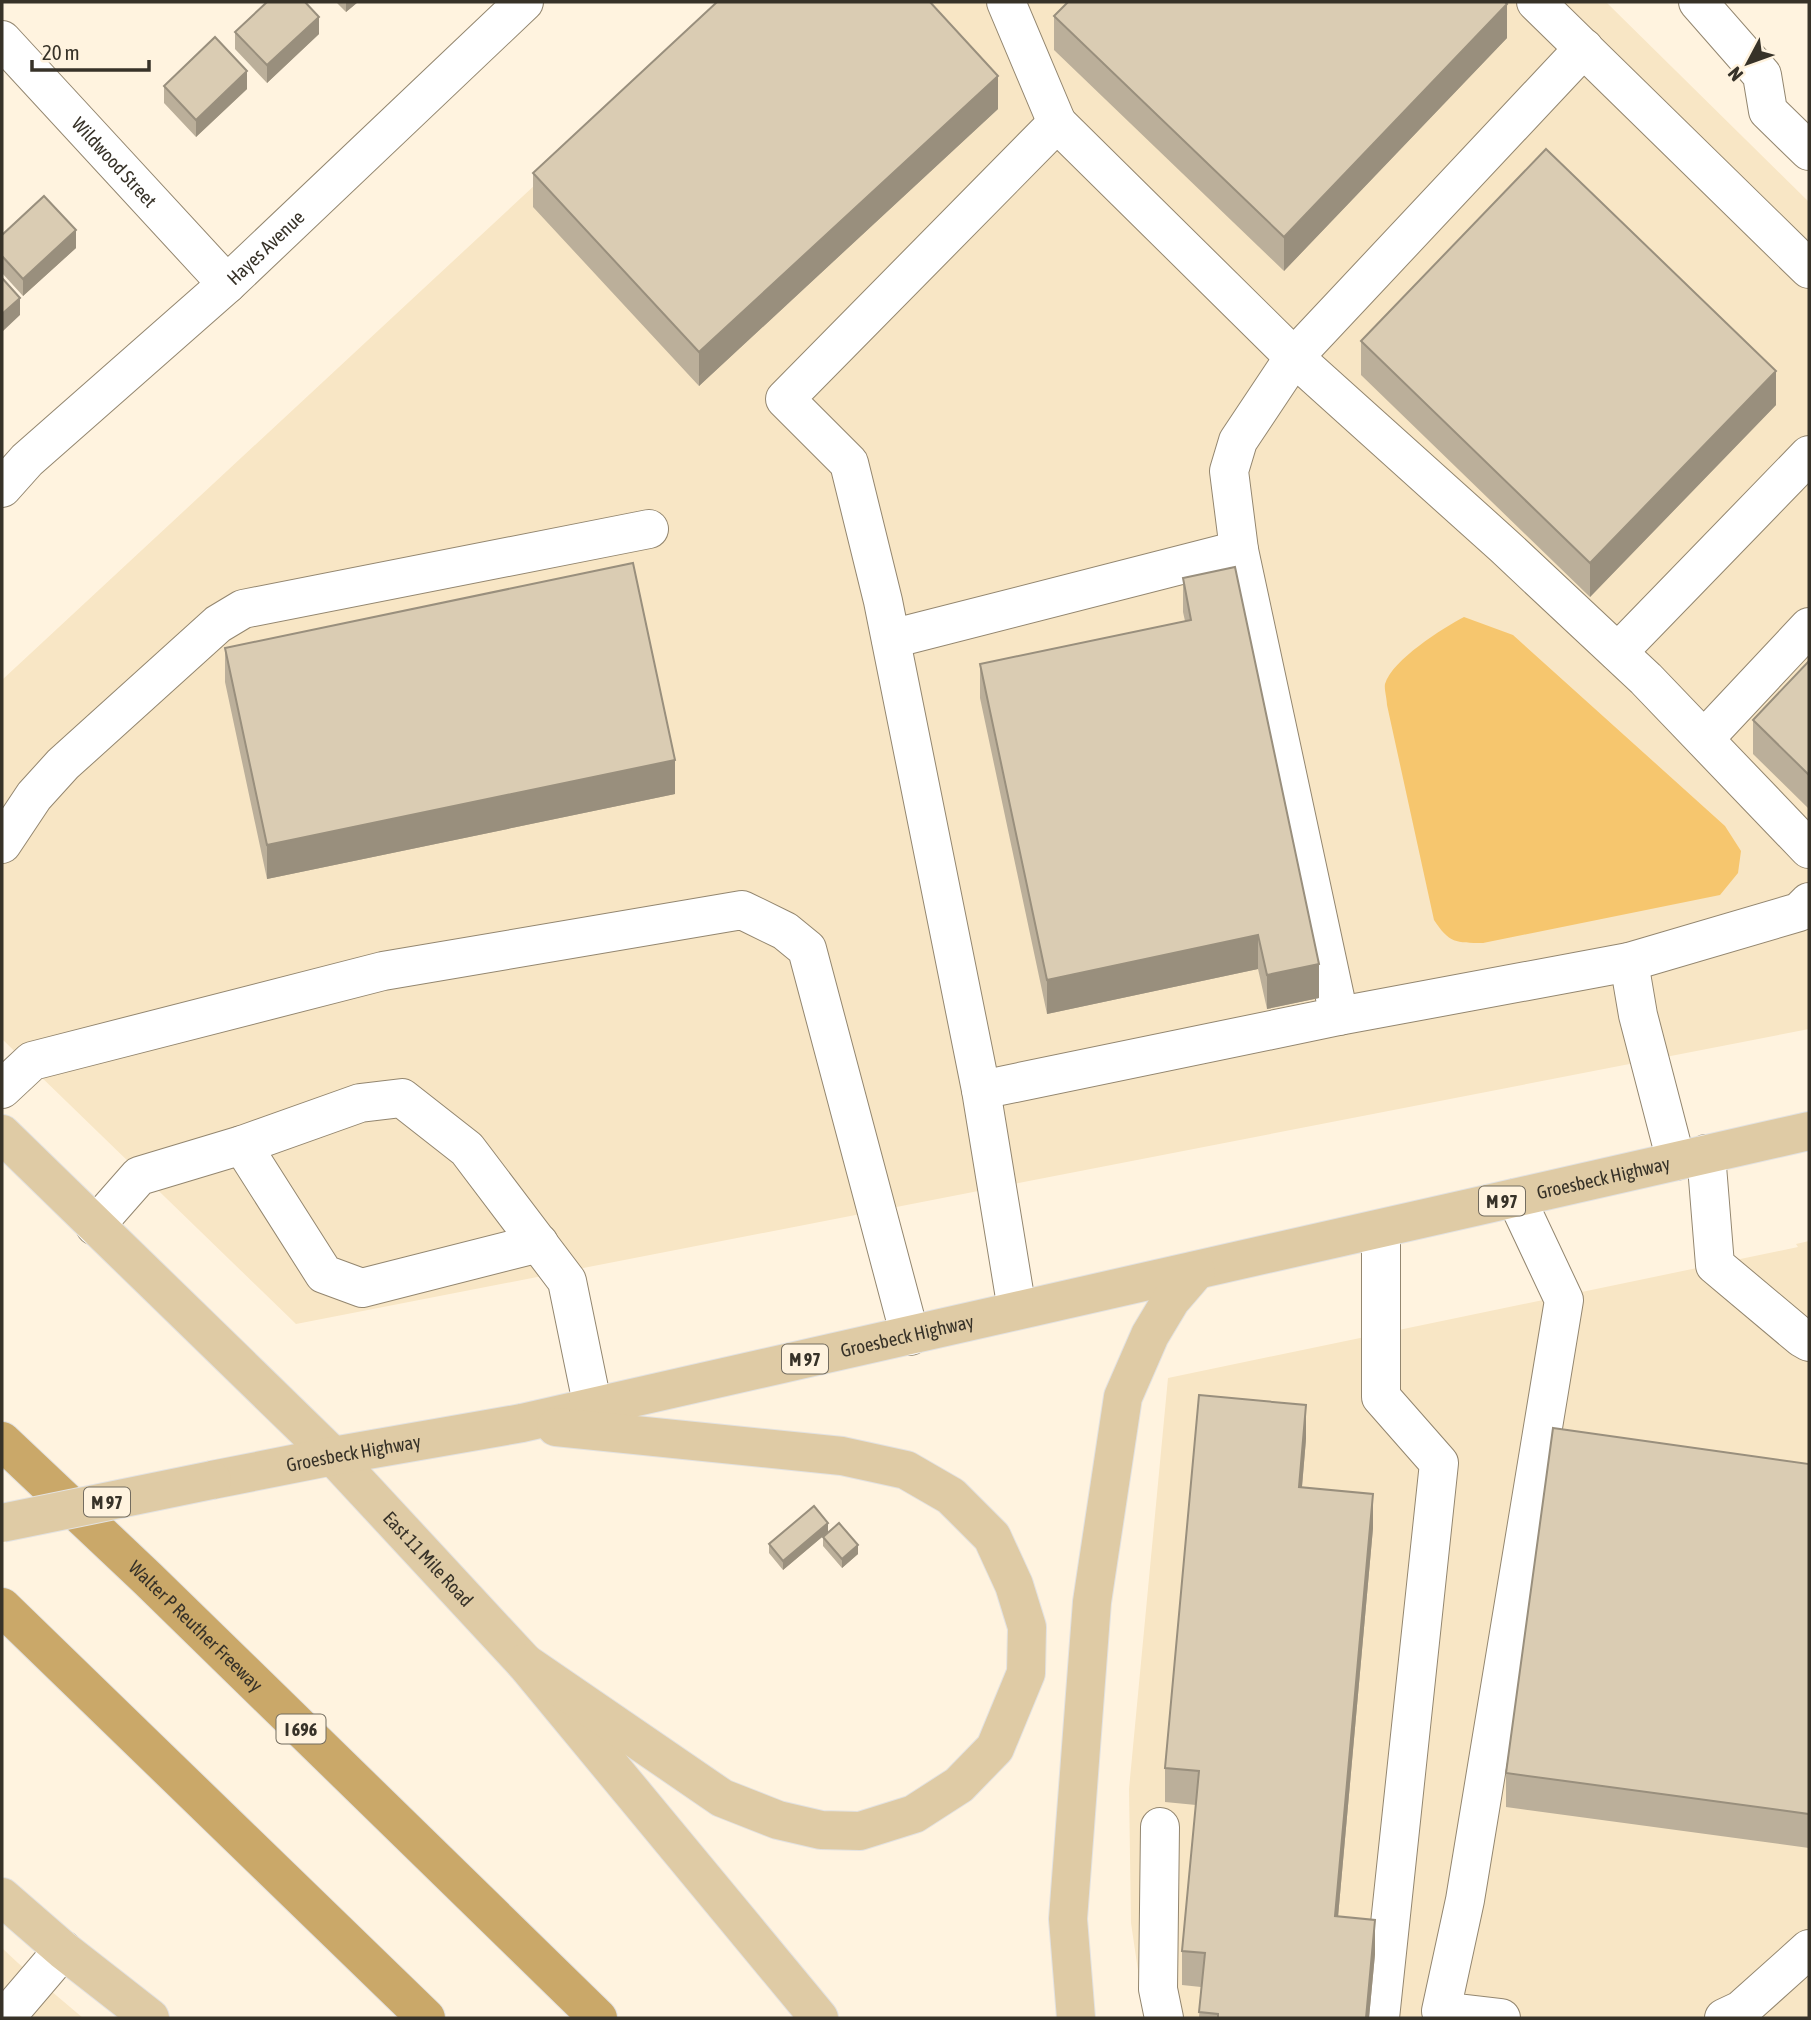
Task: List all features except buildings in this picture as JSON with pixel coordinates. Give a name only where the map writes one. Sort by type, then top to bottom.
[{"type":"highway","name":"Walter P Reuther Freeway","points":[[2,1441],[148,1579],[598,2018]]},
{"type":"highway","points":[[2,1607],[426,2018]]},
{"type":"main road","name":"Groesbeck Highway","points":[[2,1523],[333,1456],[593,1408],[1809,1130]]},
{"type":"main road","name":"East 11 Mile Road","points":[[2,1135],[333,1456],[525,1663],[819,2018]]},
{"type":"main road","points":[[1076,2018],[1068,1919],[1092,1602],[1123,1397],[1150,1335],[1171,1300],[1196,1271]]},
{"type":"main road","points":[[522,1423],[842,1456],[906,1470],[951,1496],[992,1537],[1014,1585],[1027,1627],[1026,1672],[995,1748],[959,1785],[914,1814],[860,1831],[821,1830],[778,1819],[722,1798],[525,1663]]},
{"type":"main road","points":[[2,1897],[63,1950],[150,2018]]},
{"type":"street","name":"Hayes Avenue","points":[[2,488],[27,460],[227,284],[524,2]]},
{"type":"street","points":[[1006,2],[1057,122],[1294,357],[1618,652],[1809,849]]},
{"type":"street","points":[[1536,2],[1809,269]]},
{"type":"street","points":[[1698,2],[1762,75],[1768,111],[1809,151]]},
{"type":"street","name":"Wildwood Street","points":[[2,40],[227,284]]},
{"type":"street","points":[[1339,1016],[1240,550],[1229,471],[1238,440],[1294,357],[1584,48]]},
{"type":"street","points":[[1017,1310],[981,1090],[891,639],[849,463],[785,399],[1057,122]]},
{"type":"street","points":[[1618,652],[1809,455]]},
{"type":"street","points":[[2,844],[34,796],[63,764],[218,624],[243,609],[649,529]]},
{"type":"street","points":[[891,639],[1240,550]]},
{"type":"street","points":[[1704,739],[1809,626]]},
{"type":"street","points":[[981,1090],[1339,1016],[1629,962],[1799,912],[1809,902]]},
{"type":"street","points":[[2,1089],[32,1061],[383,971],[742,910],[785,931],[807,949],[910,1336]]},
{"type":"street","points":[[1629,962],[1638,1015],[1691,1158],[1715,1265],[1809,1342]]},
{"type":"street","points":[[95,1226],[139,1176],[242,1145],[360,1103],[402,1098],[467,1149],[567,1281],[593,1408]]},
{"type":"street","points":[[242,1145],[324,1274],[362,1288],[539,1243]]},
{"type":"street","points":[[1501,2018],[1441,2011],[1465,1900],[1564,1300],[1516,1198]]},
{"type":"street","points":[[1380,2018],[1439,1463],[1381,1397],[1381,1229]]},
{"type":"street","points":[[1160,1827],[1158,1989],[1164,2018]]},
{"type":"street","points":[[1724,2018],[1741,2010],[1809,1949]]},
{"type":"street","points":[[5,2018],[63,1950]]},
{"type":"shaded area","points":[[732,2],[1606,2],[1809,202],[1809,1029],[296,1324],[2,1039],[2,680]]},
{"type":"shaded area","points":[[1464,617],[1513,635],[1725,826],[1741,851],[1738,873],[1720,895],[1483,943],[1460,942],[1444,933],[1434,920],[1387,705],[1385,684],[1397,665],[1408,655]]},
{"type":"shaded area","points":[[1809,1241],[1809,2018],[1145,2018],[1131,1923],[1129,1789],[1168,1378],[1798,1247],[1796,1244]]},
{"type":"shaded area","points":[[2,1948],[18,1963],[83,2018],[2,2018]]}]
